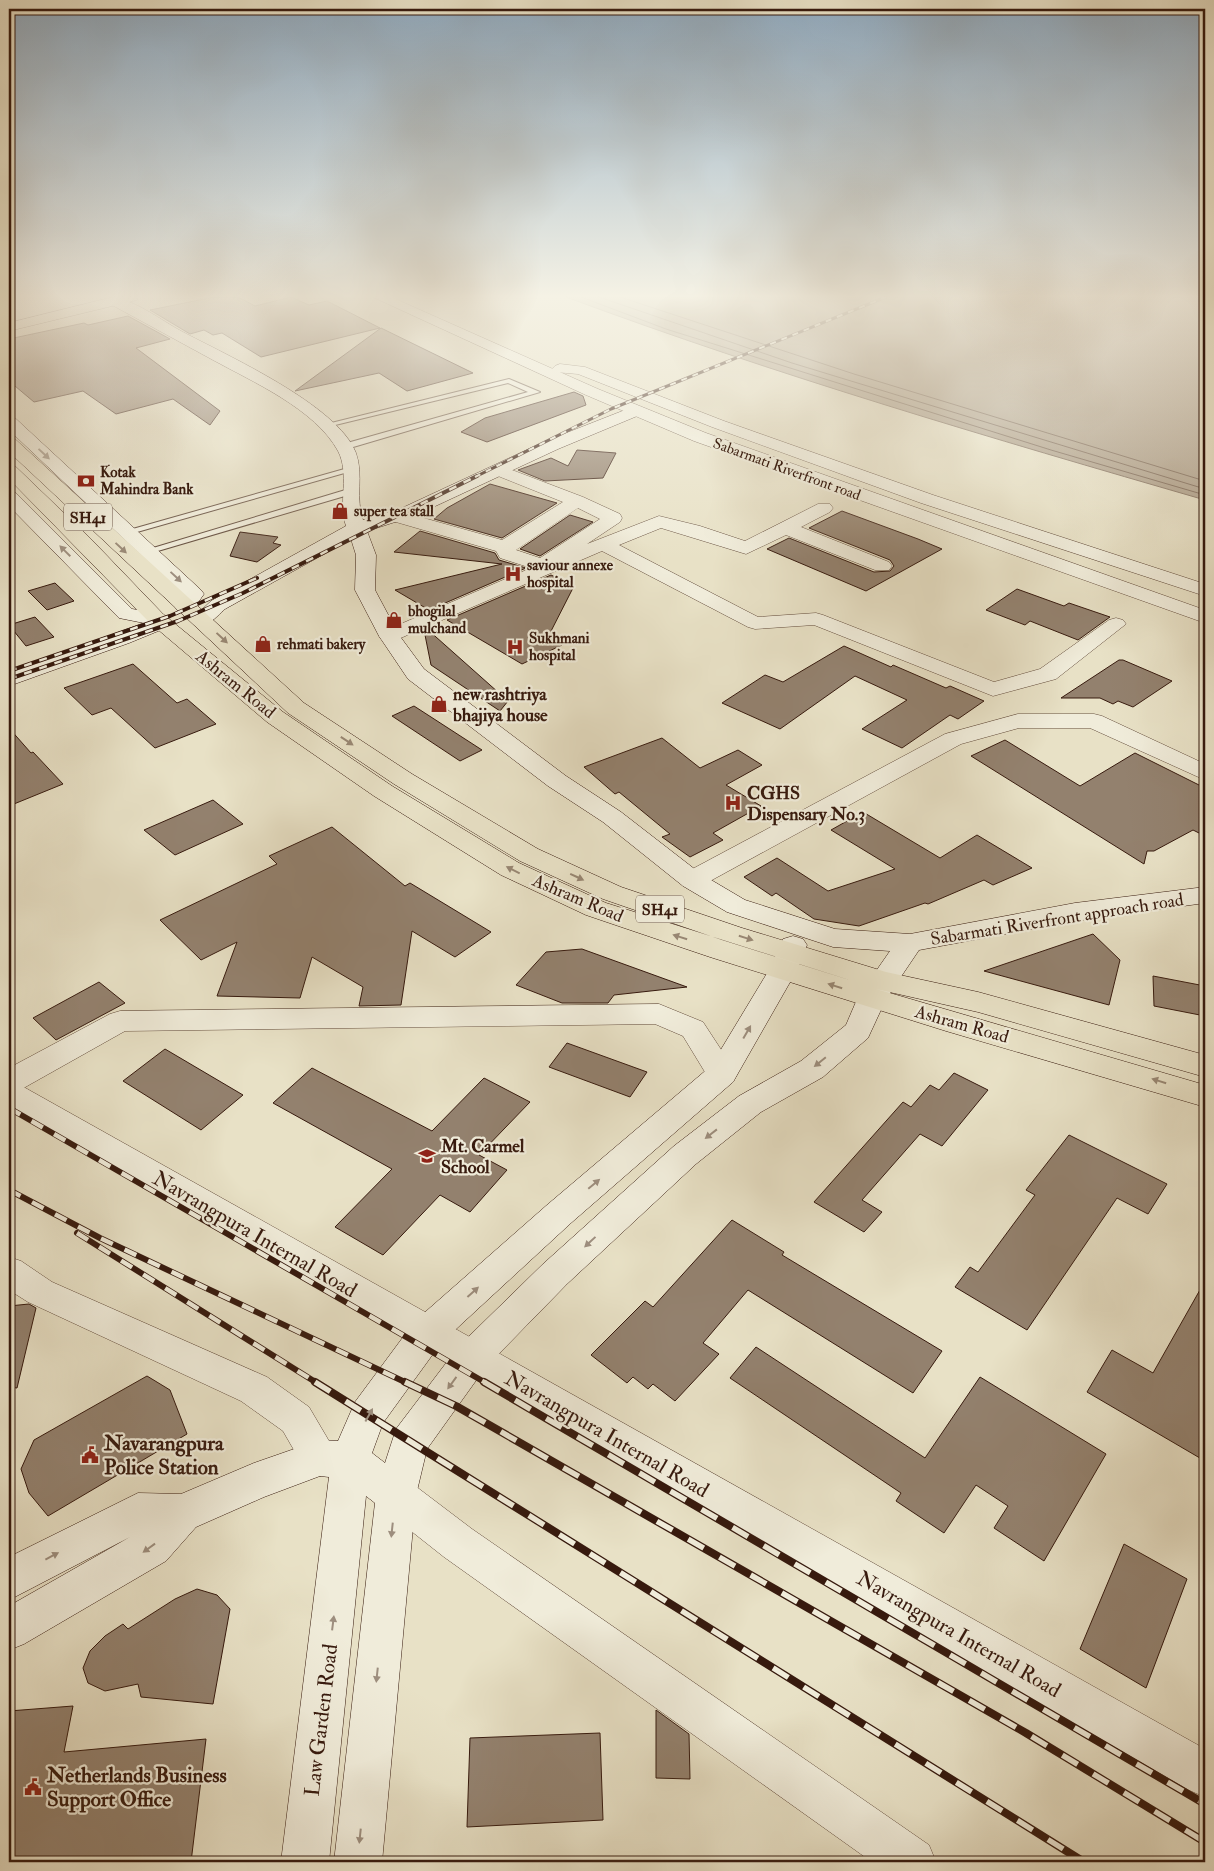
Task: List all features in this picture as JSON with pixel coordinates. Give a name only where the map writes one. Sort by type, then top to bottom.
[{"type":"main road","name":"SH41","points":[[9,443],[184,606]]},
{"type":"main road","name":"Ashram Road","points":[[9,470],[159,620],[275,717],[383,791],[510,868],[596,909],[792,950]]},
{"type":"main road","name":"Ashram Road","points":[[184,606],[296,708],[403,779],[529,854],[612,893],[792,950],[956,1024],[1205,1096]]},
{"type":"main road","name":"Ashram Road","points":[[878,989],[978,1002],[1205,1066]]},
{"type":"street","points":[[269,384],[299,403],[327,425],[348,459]]},
{"type":"street","name":"Sabarmati Riverfront road","points":[[575,384],[636,411],[792,472],[1205,617]]},
{"type":"street","name":"Sabarmati Riverfront road","points":[[599,384],[739,440],[1205,605]]},
{"type":"street","points":[[617,384],[718,424],[927,499],[1205,590]]},
{"type":"street","points":[[184,606],[218,606],[356,530],[395,516],[552,445],[636,411]]},
{"type":"street","points":[[9,421],[194,594],[184,606]]},
{"type":"street","name":"Sabarmati Riverfront approach road","points":[[348,459],[352,491],[351,513],[366,555],[365,590],[389,636],[416,674],[557,781],[612,817],[692,880],[736,906],[792,950],[833,938],[910,943],[1074,912],[1205,895]]},
{"type":"street","points":[[499,470],[577,501],[613,518],[543,565],[507,554],[505,547]]},
{"type":"street","points":[[9,496],[126,614],[159,620]]},
{"type":"street","points":[[395,516],[505,547],[577,501]]},
{"type":"street","points":[[389,636],[603,544],[659,522],[693,530],[746,548],[824,508]]},
{"type":"street","points":[[784,527],[882,566]]},
{"type":"street","points":[[603,544],[755,623],[816,619],[993,688],[1048,674],[1116,624]]},
{"type":"street","points":[[9,678],[122,639],[159,620]]},
{"type":"street","points":[[692,880],[953,739],[1018,721],[1094,721],[1205,773]]},
{"type":"street","points":[[358,1862],[396,1495],[410,1442],[472,1356],[555,1274],[684,1155],[750,1104],[812,1069],[858,1031],[878,989],[910,943]]},
{"type":"street","name":"Law Garden Road","points":[[305,1862],[338,1578],[335,1459],[428,1332],[559,1214],[722,1074],[792,950]]},
{"type":"street","points":[[9,1082],[120,1021],[620,1014],[659,1014],[693,1029],[722,1074]]},
{"type":"street","name":"Navrangpura Internal Road","points":[[9,1093],[1205,1774]]},
{"type":"street","points":[[11,1274],[40,1292],[254,1389],[296,1419],[335,1459],[396,1495],[458,1543],[899,1858]]},
{"type":"street","points":[[9,1579],[138,1512],[182,1513],[254,1482],[335,1459]]},
{"type":"street","points":[[9,1629],[152,1547],[182,1513]]},
{"type":"lane","points":[[327,425],[495,384]]},
{"type":"lane","points":[[127,532],[348,459],[536,392],[517,384]]},
{"type":"lane","points":[[148,516],[348,459]]},
{"type":"lane","points":[[148,552],[352,491]]},
{"type":"water","points":[[821,384],[1205,384],[1205,500],[964,429]]},
{"type":"building","points":[[13,384],[184,384],[220,411],[210,425],[173,399],[116,414],[83,391],[34,402]]},
{"type":"building","points":[[304,384],[326,384],[295,391]]},
{"type":"building","points":[[397,384],[432,384],[407,391]]},
{"type":"building","points":[[574,392],[583,396],[586,405],[487,442],[461,432],[485,418]]},
{"type":"building","points":[[577,450],[616,453],[603,478],[545,481],[518,470],[551,458],[568,466]]},
{"type":"building","points":[[490,484],[557,503],[502,538],[434,519],[447,508]]},
{"type":"building","points":[[842,511],[942,549],[866,591],[767,549],[789,538],[874,572],[890,571],[894,566],[890,560],[809,528]]},
{"type":"building","points":[[570,515],[593,522],[540,556],[520,549]]},
{"type":"building","points":[[420,531],[495,553],[499,560],[526,568],[429,610],[395,590],[502,564],[394,552]]},
{"type":"building","points":[[240,532],[278,537],[273,543],[281,545],[257,562],[230,556]]},
{"type":"building","points":[[551,575],[574,586],[548,637],[562,645],[522,664],[447,620]]},
{"type":"building","points":[[55,583],[74,601],[47,610],[28,591]]},
{"type":"building","points":[[1017,589],[1064,606],[1069,603],[1110,617],[1078,640],[1030,621],[1025,625],[986,610]]},
{"type":"building","points":[[35,617],[54,637],[26,646],[9,625]]},
{"type":"building","points":[[427,629],[508,701],[500,711],[431,665],[424,630]]},
{"type":"building","points":[[844,646],[891,667],[893,665],[946,688],[950,686],[984,701],[958,719],[950,715],[902,748],[862,729],[907,700],[855,676],[780,729],[722,703],[765,675],[783,682]]},
{"type":"building","points":[[1119,660],[1172,681],[1133,707],[1118,701],[1113,704],[1100,698],[1061,698]]},
{"type":"building","points":[[133,664],[177,703],[187,699],[216,724],[155,748],[111,708],[92,715],[64,688]]},
{"type":"building","points":[[414,706],[482,750],[460,761],[392,716]]},
{"type":"building","points":[[9,728],[31,753],[33,752],[63,784],[9,806]]},
{"type":"building","points":[[662,738],[700,768],[738,750],[762,765],[726,785],[761,806],[713,833],[723,840],[690,857],[662,837],[670,834],[619,792],[615,794],[584,767]]},
{"type":"building","points":[[1005,740],[1080,786],[1135,753],[1205,788],[1205,836],[1193,830],[1154,851],[1147,851],[1144,864],[971,756]]},
{"type":"building","points":[[213,800],[243,824],[175,855],[144,830]]},
{"type":"building","points":[[863,812],[940,858],[977,835],[1032,868],[993,885],[984,880],[928,904],[925,903],[859,926],[814,919],[776,893],[772,896],[744,877],[777,858],[828,891],[895,869],[831,830]]},
{"type":"building","points":[[332,827],[405,886],[410,883],[491,932],[455,957],[412,931],[401,1005],[359,1006],[363,987],[312,957],[300,998],[217,996],[237,942],[201,960],[160,920],[277,864],[269,856]]},
{"type":"building","points":[[1093,934],[1120,960],[1109,1005],[984,971]]},
{"type":"building","points":[[582,949],[687,987],[614,995],[608,1003],[562,1003],[516,985],[546,952]]},
{"type":"building","points":[[1153,976],[1205,986],[1205,1016],[1154,1006]]},
{"type":"building","points":[[99,982],[125,1003],[56,1040],[33,1018]]},
{"type":"building","points":[[567,1043],[647,1072],[630,1097],[549,1067]]},
{"type":"building","points":[[165,1049],[243,1095],[201,1130],[123,1081]]},
{"type":"building","points":[[312,1068],[432,1131],[484,1078],[530,1102],[479,1155],[507,1170],[470,1212],[440,1195],[383,1255],[335,1227],[392,1169],[273,1103]]},
{"type":"building","points":[[954,1073],[988,1090],[942,1146],[920,1134],[862,1200],[882,1212],[864,1232],[814,1202],[903,1102],[911,1107],[930,1085],[939,1090]]},
{"type":"building","points":[[1069,1135],[1167,1184],[1148,1214],[1117,1198],[1027,1330],[955,1287],[970,1267],[978,1272],[1035,1195],[1026,1190]]},
{"type":"building","points":[[732,1220],[784,1252],[782,1255],[942,1351],[913,1393],[748,1290],[703,1343],[719,1354],[675,1401],[653,1384],[648,1389],[633,1377],[627,1383],[591,1355],[645,1301],[653,1307]]},
{"type":"building","points":[[1205,1281],[1205,1461],[1087,1392],[1112,1350],[1153,1373]]},
{"type":"building","points":[[29,1304],[36,1308],[17,1388],[9,1387],[9,1306]]},
{"type":"building","points":[[756,1347],[925,1458],[980,1377],[1106,1454],[1044,1561],[994,1528],[1008,1506],[976,1485],[944,1533],[896,1501],[901,1493],[730,1378]]},
{"type":"building","name":"Navarangpura Police Station","points":[[147,1376],[170,1390],[187,1434],[48,1516],[29,1493],[21,1469],[34,1440]]},
{"type":"building","points":[[1124,1544],[1187,1579],[1146,1688],[1080,1649]]},
{"type":"building","points":[[197,1589],[217,1595],[230,1609],[213,1704],[141,1697],[138,1684],[105,1691],[88,1683],[83,1668],[90,1651],[105,1636],[123,1624],[128,1629],[175,1599]]},
{"type":"building","points":[[73,1706],[64,1752],[206,1739],[191,1862],[9,1862],[9,1711]]},
{"type":"building","points":[[656,1710],[689,1734],[690,1779],[656,1778]]},
{"type":"building","points":[[600,1733],[603,1820],[467,1827],[470,1738]]},
{"type":"railway","points":[[9,679],[178,621],[243,593],[611,409],[672,384]]},
{"type":"railway","points":[[9,671],[170,616],[257,578]]},
{"type":"railway","points":[[9,1108],[486,1383]]},
{"type":"railway","points":[[9,1190],[100,1238],[407,1383]]},
{"type":"railway","points":[[77,1233],[317,1383]]},
{"type":"railway","points":[[315,1382],[1084,1862]]},
{"type":"railway","points":[[405,1382],[456,1406],[1026,1733],[1205,1842]]},
{"type":"railway","points":[[484,1382],[1205,1804]]},
{"type":"place","name":"Kotak Mahindra Bank","points":[[86,481]]},
{"type":"place","name":"super tea stall","points":[[340,511]]},
{"type":"place","name":"saviour annexe hospital","points":[[513,574]]},
{"type":"place","name":"bhogilal mulchand","points":[[394,620]]},
{"type":"place","name":"rehmati bakery","points":[[263,644]]},
{"type":"place","name":"Sukhmani hospital","points":[[515,647]]},
{"type":"place","name":"new rashtriya bhajiya house","points":[[439,704]]},
{"type":"place","name":"CGHS Dispensary No.3","points":[[733,803]]},
{"type":"place","name":"Mt. Carmel School","points":[[427,1156]]},
{"type":"place","name":"Navarangpura Police Station","points":[[90,1455]]},
{"type":"place","name":"Netherlands Business Support Office","points":[[33,1787]]}]
